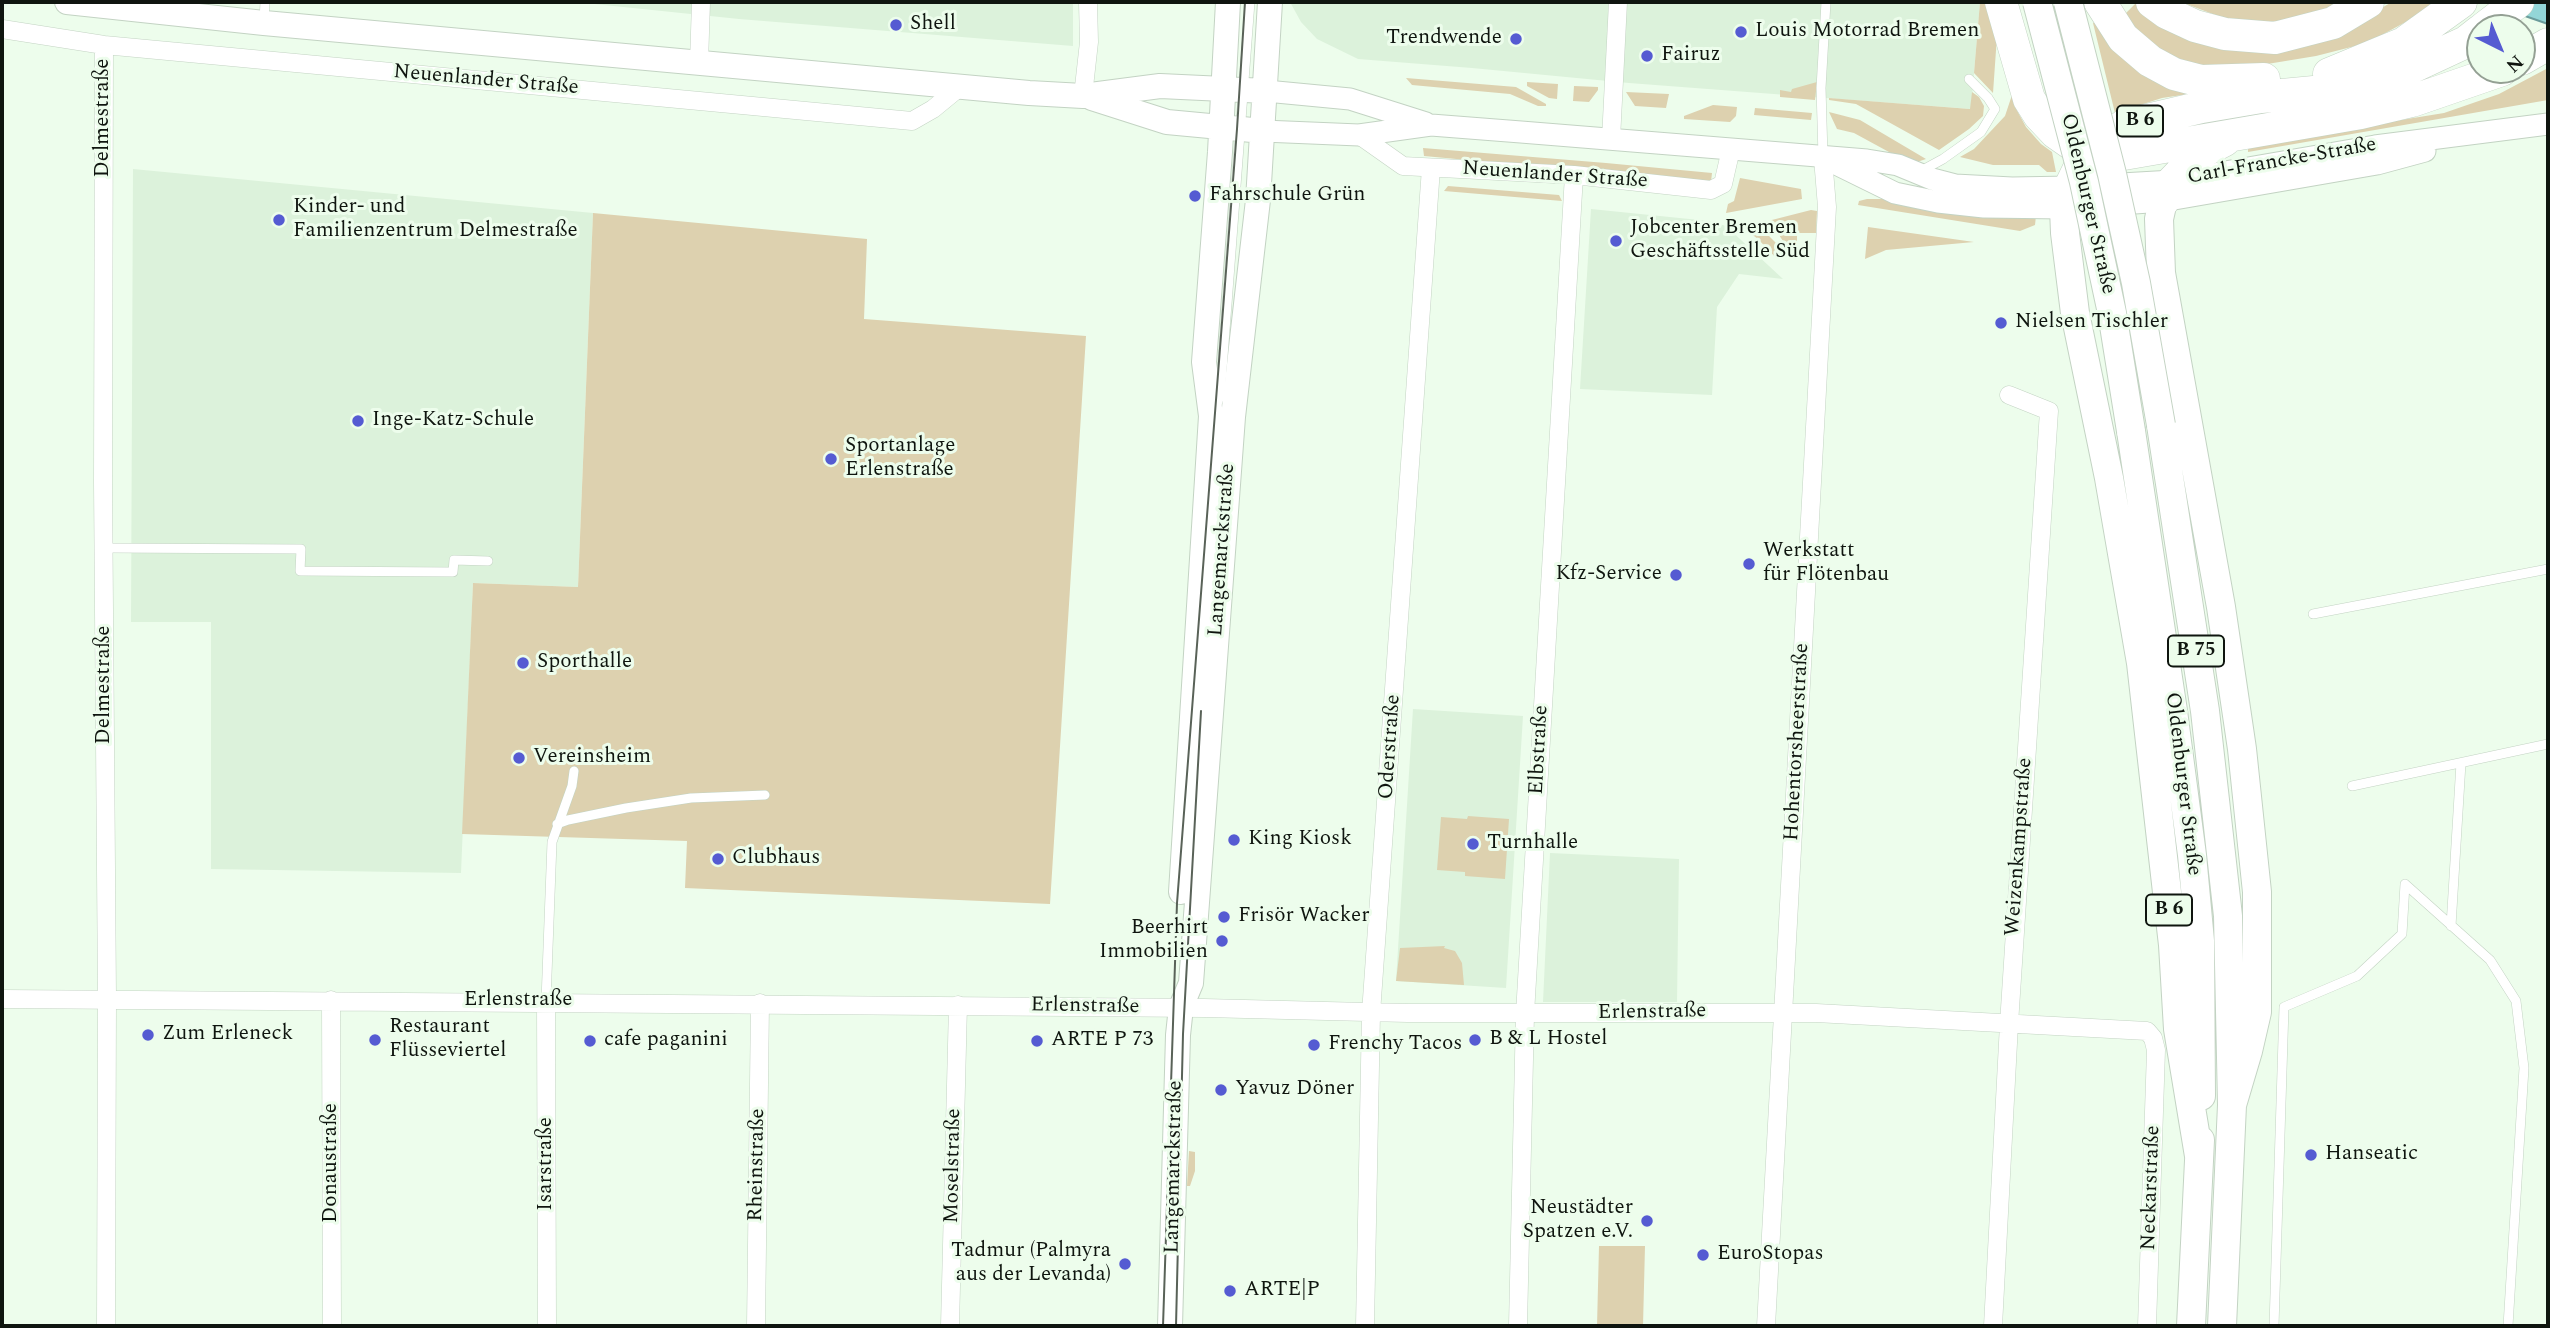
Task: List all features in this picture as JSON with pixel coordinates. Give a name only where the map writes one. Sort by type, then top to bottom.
[{"type":"highway","points":[[2001,2],[2029,99],[2039,115],[2056,133],[2086,154],[2118,155],[2361,113],[2412,101],[2466,82]]},
{"type":"highway","name":"Oldenburger Straße","points":[[2037,2],[2084,182],[2109,299],[2180,761],[2195,881],[2200,941],[2202,1053],[2191,1326]]},
{"type":"highway","name":"Oldenburger Straße","points":[[2068,2],[2112,174],[2136,283],[2205,711],[2225,877],[2229,929],[2232,1105],[2221,1326]]},
{"type":"highway","points":[[2100,2],[2123,38],[2150,61],[2174,74],[2201,81],[2329,74],[2404,43],[2461,2]]},
{"type":"highway","points":[[2152,2],[2167,13],[2195,26],[2225,34],[2275,38],[2333,23],[2368,2]]},
{"type":"highway","points":[[2261,97],[2335,90],[2391,76],[2466,42]]},
{"type":"highway","name":"B 6","points":[[2199,1156],[2178,1029],[2173,945],[2141,663],[2109,478],[2098,365],[2074,313],[2064,233],[2067,197],[2086,154],[2125,125],[2175,112],[2261,97],[2329,74]]},
{"type":"highway","points":[[2232,1105],[2257,1012],[2257,891],[2242,749],[2225,633],[2161,274],[2159,219],[2168,191],[2200,153],[2234,135]]},
{"type":"main road","name":"Neuenlander Straße","points":[[67,2],[264,12],[699,63],[1083,96],[1160,86],[1245,90]]},
{"type":"main road","points":[[1228,2],[1245,90]]},
{"type":"main road","points":[[1242,129],[1245,90],[1270,2]]},
{"type":"main road","name":"Langemarckstraße","points":[[1222,410],[1204,362],[1242,129],[1245,90]]},
{"type":"main road","name":"Neuenlander Straße","points":[[1083,96],[1167,122],[1242,129]]},
{"type":"main road","name":"Langemarckstraße","points":[[1170,1326],[1181,1007],[1175,982],[1222,410],[1258,201],[1242,129]]},
{"type":"street","points":[[699,63],[701,2]]},
{"type":"street","points":[[1083,96],[1089,42],[1088,2]]},
{"type":"street","points":[[1611,139],[1618,2]]},
{"type":"street","name":"Neuenlander Straße","points":[[2,29],[104,45],[912,121],[933,109],[961,86]]},
{"type":"street","name":"Delmestraße","points":[[104,45],[106,1326]]},
{"type":"street","name":"Neuenlander Straße","points":[[1245,90],[1350,99],[1431,125]]},
{"type":"street","name":"Carl-Francke-Straße","points":[[2067,197],[2168,191],[2378,164],[2495,133],[2548,124]]},
{"type":"street","name":"Neuenlander Straße","points":[[1242,129],[1359,135],[1431,125],[1867,160],[1898,165],[1955,185],[2067,197]]},
{"type":"street","name":"Neuenlander Straße","points":[[1359,135],[1403,166],[1574,175],[1711,190],[1723,184],[1731,149]]},
{"type":"street","name":"Neuenlander Straße","points":[[1823,158],[1906,196],[1984,207],[2067,197]]},
{"type":"street","name":"Hohentorsheerstraße","points":[[1766,1326],[1827,207],[1823,158]]},
{"type":"street","name":"Oderstraße","points":[[1365,1326],[1371,1013],[1431,167]]},
{"type":"street","name":"Elbstraße","points":[[1518,1326],[1525,1014],[1574,175]]},
{"type":"street","name":"Weizenkampstraße","points":[[1993,1326],[2009,1024],[2049,411],[2009,395]]},
{"type":"street","name":"Erlenstraße","points":[[2,999],[1181,1007],[1371,1013],[1783,1012],[2147,1031],[2153,1038],[2156,1050]]},
{"type":"street","name":"Donaustraße","points":[[331,1000],[332,1326]]},
{"type":"street","name":"Isarstraße","points":[[546,1002],[547,1326]]},
{"type":"street","name":"Rheinstraße","points":[[756,1326],[760,1003]]},
{"type":"street","name":"Moselstraße","points":[[950,1326],[958,1005]]},
{"type":"street","name":"Neckarstraße","points":[[2147,1326],[2156,1050]]},
{"type":"lane","points":[[1245,90],[1250,2]]},
{"type":"lane","points":[[1823,158],[1821,88],[1826,2]]},
{"type":"lane","points":[[1916,173],[1943,159],[1981,132],[1995,109],[1969,79]]},
{"type":"lane","points":[[2098,365],[2174,349]]},
{"type":"lane","points":[[104,548],[301,549],[300,571],[453,572],[454,559],[488,561]]},
{"type":"lane","points":[[2313,614],[2548,569]]},
{"type":"lane","points":[[2352,786],[2548,744]]},
{"type":"lane","points":[[2451,926],[2461,763]]},
{"type":"lane","points":[[546,1002],[552,842],[572,786],[574,771]]},
{"type":"lane","points":[[557,824],[691,798],[765,795]]},
{"type":"lane","points":[[2274,1326],[2284,1007],[2357,976],[2402,934],[2405,884],[2490,960],[2516,1000],[2524,1068],[2508,1326]]},
{"type":"shaded area","points":[[575,2],[1073,2],[1073,46],[739,19]]},
{"type":"shaded area","points":[[1290,2],[1980,2],[1971,109],[1358,59],[1317,39],[1301,22]]},
{"type":"shaded area","points":[[1980,2],[1989,2],[1997,36],[1993,93],[1974,73]]},
{"type":"shaded area","points":[[2181,2],[2343,2],[2288,20],[2265,22],[2226,19]]},
{"type":"shaded area","points":[[2392,2],[2435,2],[2413,18],[2367,43],[2316,56],[2255,66],[2213,67],[2187,62],[2142,37],[2123,16],[2136,3],[2150,14],[2343,30]]},
{"type":"shaded area","points":[[2099,20],[2209,91],[2162,98],[2115,113],[2093,23]]},
{"type":"shaded area","points":[[2548,68],[2548,100],[2248,152],[2248,149],[2278,140],[2444,113],[2499,94],[2518,84],[2536,84],[2536,74]]},
{"type":"shaded area","points":[[1406,78],[1516,87],[1546,106],[1538,106],[1510,94],[1412,85]]},
{"type":"shaded area","points":[[1527,82],[1558,84],[1557,99],[1549,98],[1527,86]]},
{"type":"shaded area","points":[[1817,82],[1815,100],[1780,97],[1780,90],[1791,92],[1792,89]]},
{"type":"shaded area","points":[[1574,86],[1598,87],[1598,90],[1589,102],[1573,101]]},
{"type":"shaded area","points":[[1626,92],[1669,94],[1666,108],[1635,106]]},
{"type":"shaded area","points":[[1972,92],[1984,106],[1983,116],[1939,150],[1856,104],[1829,100],[1970,109]]},
{"type":"shaded area","points":[[2012,95],[2014,105],[2026,127],[2052,152],[2056,172],[2047,172],[2039,165],[1993,165],[1960,157],[1974,149],[2005,116]]},
{"type":"shaded area","points":[[1713,105],[1737,107],[1736,116],[1730,122],[1684,119],[1684,116]]},
{"type":"shaded area","points":[[1755,108],[1812,113],[1811,120],[1754,115]]},
{"type":"shaded area","points":[[1829,112],[1860,120],[1926,159],[1911,164],[1854,133],[1837,129]]},
{"type":"shaded area","points":[[1423,148],[1712,173],[1711,182],[1424,156]]},
{"type":"shaded area","name":"Inge-Katz-Schule","points":[[133,169],[593,213],[578,587],[473,583],[461,873],[211,869],[211,622],[131,622]]},
{"type":"shaded area","points":[[1740,178],[1801,189],[1802,199],[1726,213],[1728,204],[1734,201]]},
{"type":"shaded area","points":[[1448,186],[1559,195],[1562,201],[1444,191]]},
{"type":"shaded area","points":[[1890,199],[2036,216],[2035,225],[2020,231],[1858,205],[1859,201]]},
{"type":"shaded area","points":[[1591,209],[1709,221],[1726,226],[1783,279],[1739,274],[1717,307],[1712,395],[1580,389]]},
{"type":"shaded area","points":[[1811,210],[1817,211],[1816,233],[1797,233],[1797,252],[1791,253],[1779,235],[1764,222]]},
{"type":"shaded area","name":"Sportanlage Erlenstraße","points":[[593,213],[867,239],[864,319],[1086,336],[1050,904],[685,888],[687,841],[462,834],[473,583],[578,587]]},
{"type":"shaded area","points":[[1756,223],[1785,255],[1777,259],[1742,227]]},
{"type":"shaded area","points":[[1868,227],[1974,242],[1886,250],[1865,259]]},
{"type":"shaded area","points":[[1413,709],[1523,716],[1506,988],[1396,981]]},
{"type":"shaded area","name":"Turnhalle","points":[[1468,816],[1509,819],[1505,879],[1465,876],[1465,872],[1437,870],[1441,817],[1467,819]]},
{"type":"shaded area","points":[[1550,853],[1679,859],[1677,1002],[1543,1002]]},
{"type":"shaded area","points":[[1445,946],[1444,948],[1455,951],[1462,963],[1464,985],[1396,981],[1400,948]]},
{"type":"shaded area","points":[[1189,1151],[1195,1152],[1195,1171],[1190,1186],[1187,1186]]},
{"type":"shaded area","points":[[1599,1246],[1645,1246],[1643,1326],[1597,1326]]},
{"type":"water","points":[[2485,2],[2548,3],[2548,24],[2536,20],[2536,14],[2519,14]]},
{"type":"tram line","points":[[1163,1326],[1177,903],[1245,2]]},
{"type":"tram line","points":[[1176,1326],[1183,1034],[1201,711]]},
{"type":"place","name":"Shell","points":[[896,25]]},
{"type":"place","name":"Louis Motorrad Bremen","points":[[1741,32]]},
{"type":"place","name":"Trendwende","points":[[1516,39]]},
{"type":"place","name":"Fairuz","points":[[1647,56]]},
{"type":"place","name":"Fahrschule Grün","points":[[1195,196]]},
{"type":"place","name":"Kinder- und Familienzentrum Delmestraße","points":[[279,220]]},
{"type":"place","name":"Jobcenter Bremen Geschäftsstelle Süd","points":[[1616,241]]},
{"type":"place","name":"Nielsen Tischler","points":[[2001,323]]},
{"type":"place","name":"Inge-Katz-Schule","points":[[358,421]]},
{"type":"place","name":"Sportanlage Erlenstraße","points":[[831,459]]},
{"type":"place","name":"Werkstatt für Flötenbau","points":[[1749,564]]},
{"type":"place","name":"Kfz-Service","points":[[1676,575]]},
{"type":"place","name":"Sporthalle","points":[[523,663]]},
{"type":"place","name":"Vereinsheim","points":[[519,758]]},
{"type":"place","name":"King Kiosk","points":[[1234,840]]},
{"type":"place","name":"Turnhalle","points":[[1473,844]]},
{"type":"place","name":"Clubhaus","points":[[718,859]]},
{"type":"place","name":"Frisör Wacker","points":[[1224,917]]},
{"type":"place","name":"Beerhirt Immobilien","points":[[1222,941]]},
{"type":"place","name":"Zum Erleneck","points":[[148,1035]]},
{"type":"place","name":"Restaurant Flüsseviertel","points":[[375,1040]]},
{"type":"place","name":"B & L Hostel","points":[[1475,1040]]},
{"type":"place","name":"cafe paganini","points":[[590,1041]]},
{"type":"place","name":"ARTE P 73","points":[[1037,1041]]},
{"type":"place","name":"Frenchy Tacos","points":[[1314,1045]]},
{"type":"place","name":"Yavuz Döner","points":[[1221,1090]]},
{"type":"place","name":"Hanseatic","points":[[2311,1155]]},
{"type":"place","name":"Neustädter Spatzen e.V.","points":[[1647,1221]]},
{"type":"place","name":"EuroStopas","points":[[1703,1255]]},
{"type":"place","name":"Tadmur (Palmyra aus der Levanda)","points":[[1125,1264]]},
{"type":"place","name":"ARTE|P","points":[[1230,1291]]}]
